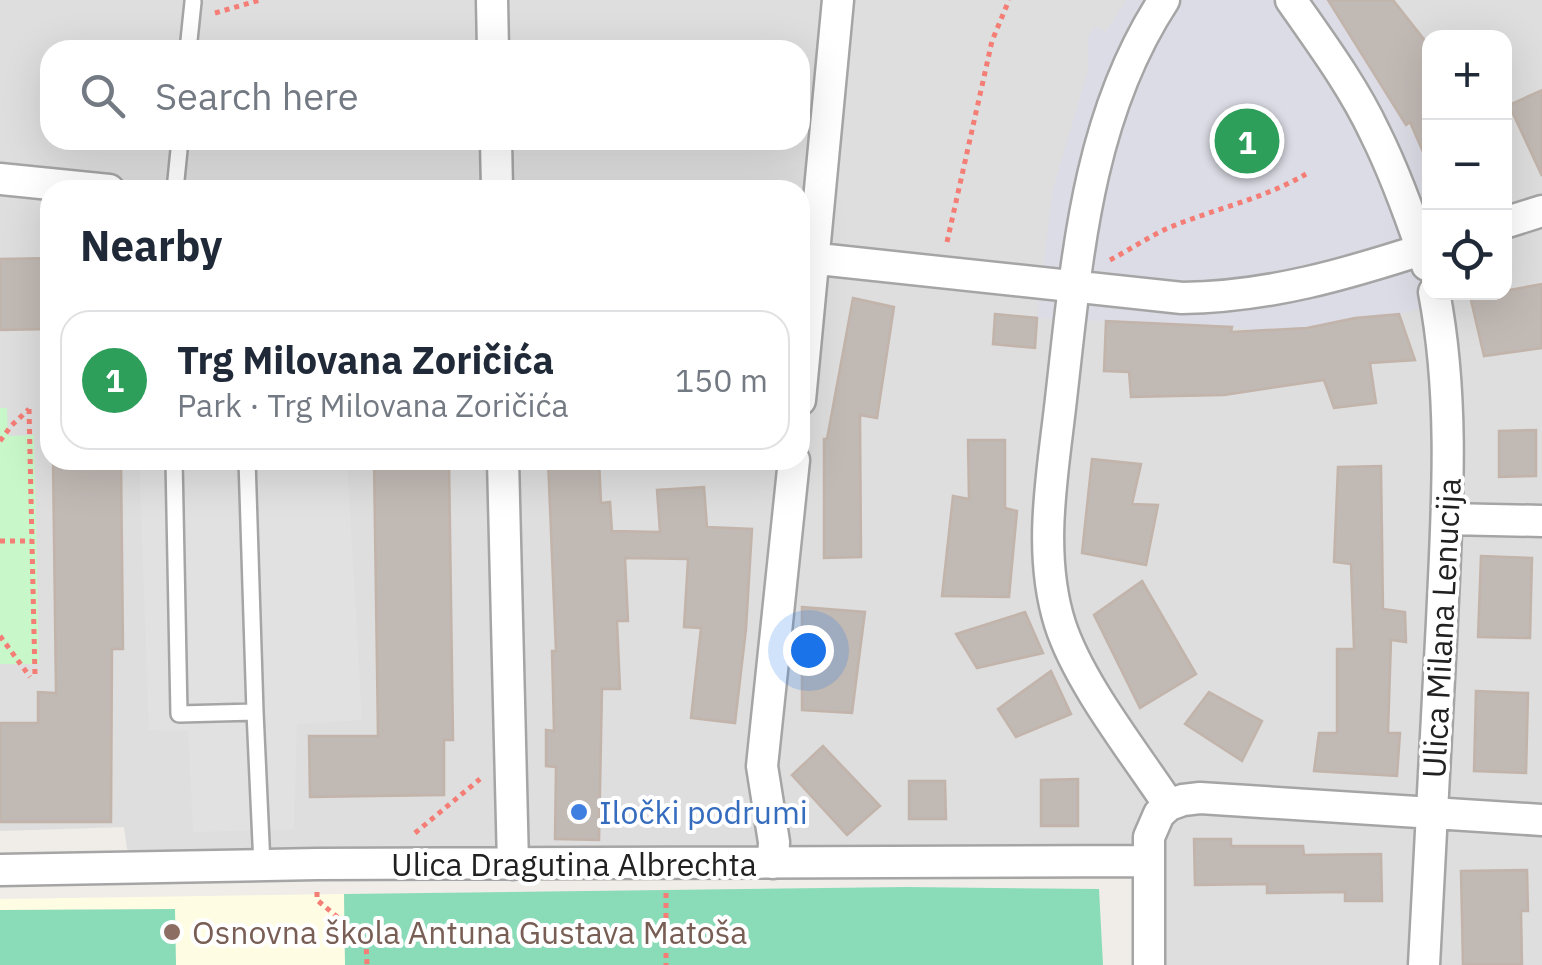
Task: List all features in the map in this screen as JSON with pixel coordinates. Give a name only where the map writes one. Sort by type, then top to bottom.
[{"type":"street","points":[[492,0],[494,40]]},
{"type":"street","points":[[810,232],[838,0]]},
{"type":"street","points":[[1164,0],[1128,64],[1102,136],[1087,196],[1049,504],[1048,549],[1052,589],[1071,651],[1169,805]]},
{"type":"street","points":[[1291,0],[1375,132],[1422,244]]},
{"type":"street","points":[[496,150],[496,180]]},
{"type":"street","points":[[0,178],[40,182]]},
{"type":"street","points":[[1512,220],[1542,211]]},
{"type":"street","points":[[810,257],[1182,298],[1218,298],[1314,282],[1422,257]]},
{"type":"street","name":"Ulica Milana Lenucija","points":[[1424,965],[1449,416],[1435,300]]},
{"type":"street","points":[[503,470],[513,864]]},
{"type":"street","points":[[773,863],[762,766],[793,470]]},
{"type":"street","points":[[1447,519],[1542,522]]},
{"type":"street","points":[[1150,965],[1149,837],[1159,814],[1182,800],[1542,820]]},
{"type":"street","name":"Ulica Dragutina Albrechta","points":[[0,870],[1148,861]]},
{"type":"lane","points":[[189,40],[192,10]]},
{"type":"lane","points":[[176,180],[179,150]]},
{"type":"lane","points":[[174,470],[179,714],[255,712]]},
{"type":"lane","points":[[247,470],[262,865]]},
{"type":"path","points":[[192,10],[260,0]]},
{"type":"path","points":[[944,255],[992,41],[1009,0]]},
{"type":"path","points":[[1109,261],[1166,229],[1244,203],[1306,174]]},
{"type":"path","points":[[0,441],[29,410],[33,677],[0,636]]},
{"type":"path","points":[[0,541],[31,541]]},
{"type":"path","points":[[406,841],[490,770]]},
{"type":"path","points":[[666,882],[666,965]]},
{"type":"path","points":[[317,883],[318,900],[366,941],[367,965]]},
{"type":"shaded area","points":[[0,0],[1542,0],[1542,965],[1166,965],[1163,855],[131,853],[124,827],[0,831]]},
{"type":"shaded area","points":[[1126,0],[1328,0],[1422,150],[1422,300],[1454,300],[1399,314],[1263,331],[1037,318],[1052,193],[1088,69],[1088,37],[1095,26],[1106,32]]},
{"type":"shaded area","points":[[139,470],[348,470],[362,720],[297,724],[294,829],[193,832],[188,731],[149,730]]},
{"type":"shaded area","name":"Osnovna škola Antuna Gustava Matoša","points":[[344,894],[345,965],[0,965],[0,899]]},
{"type":"green space","points":[[0,408],[7,408],[8,436],[34,435],[39,664],[0,664]]},
{"type":"green space","points":[[907,887],[1099,889],[1103,965],[345,965],[344,894]]},
{"type":"green space","points":[[175,909],[176,965],[0,965],[0,910]]},
{"type":"building","points":[[1328,0],[1393,0],[1422,37],[1422,150],[1410,122],[1406,125]]},
{"type":"building","points":[[1542,90],[1542,176],[1512,111],[1512,104]]},
{"type":"building","points":[[40,258],[40,329],[0,330],[0,259]]},
{"type":"building","points":[[1542,284],[1542,348],[1484,356],[1471,300],[1512,300],[1512,290]]},
{"type":"building","points":[[853,298],[894,307],[877,418],[860,415],[861,557],[824,558],[824,439]]},
{"type":"building","points":[[995,314],[1037,318],[1035,348],[993,344]]},
{"type":"building","points":[[1399,314],[1415,360],[1370,363],[1376,403],[1334,408],[1324,380],[1224,395],[1131,397],[1129,372],[1104,371],[1106,321],[1232,327],[1231,332],[1307,328]]},
{"type":"building","points":[[1536,430],[1536,476],[1499,477],[1499,431]]},
{"type":"building","points":[[968,440],[1005,440],[1005,508],[1017,511],[1009,597],[942,596],[953,496],[969,499]]},
{"type":"building","points":[[1092,459],[1141,464],[1132,504],[1158,505],[1146,565],[1082,553]]},
{"type":"building","points":[[1381,466],[1383,609],[1405,612],[1406,642],[1391,640],[1388,733],[1400,733],[1397,776],[1314,771],[1319,733],[1337,733],[1337,649],[1354,649],[1351,564],[1334,562],[1338,467]]},
{"type":"building","points":[[53,470],[121,470],[123,649],[112,649],[111,822],[0,822],[0,723],[38,723],[38,692],[56,693]]},
{"type":"building","points":[[374,470],[449,470],[453,740],[444,740],[444,795],[310,797],[309,736],[378,736]]},
{"type":"building","points":[[548,470],[599,470],[601,503],[610,502],[612,531],[660,532],[657,490],[704,487],[707,527],[752,529],[735,723],[691,718],[701,628],[684,627],[688,559],[625,558],[628,621],[617,621],[620,689],[602,689],[599,840],[555,839],[556,767],[546,766],[546,730],[554,731],[552,651],[556,651]]},
{"type":"building","points":[[1481,556],[1532,558],[1530,638],[1478,637]]},
{"type":"building","points":[[1142,581],[1196,674],[1140,708],[1094,615]]},
{"type":"building","points":[[802,607],[865,612],[852,713],[802,710]]},
{"type":"building","points":[[1025,612],[1043,653],[977,668],[956,634]]},
{"type":"building","points":[[1051,671],[1071,714],[1016,737],[998,709]]},
{"type":"building","points":[[1476,691],[1528,693],[1526,773],[1474,771]]},
{"type":"building","points":[[1209,692],[1262,721],[1242,761],[1185,724]]},
{"type":"building","points":[[823,746],[880,806],[847,835],[792,775]]},
{"type":"building","points":[[1078,779],[1078,826],[1041,826],[1041,780]]},
{"type":"building","points":[[909,781],[945,781],[946,819],[909,819]]},
{"type":"building","points":[[1194,839],[1231,839],[1231,846],[1303,846],[1304,855],[1381,854],[1382,901],[1345,901],[1345,892],[1267,893],[1267,884],[1195,885]]},
{"type":"building","points":[[1527,870],[1528,911],[1521,911],[1522,965],[1463,965],[1461,871]]},
{"type":"place","name":"Trg Milovana Zoričića","points":[[1247,141]]},
{"type":"place","name":"Iločki podrumi","points":[[579,812]]},
{"type":"place","name":"Osnovna škola Antuna Gustava Matoša","points":[[172,932]]}]
